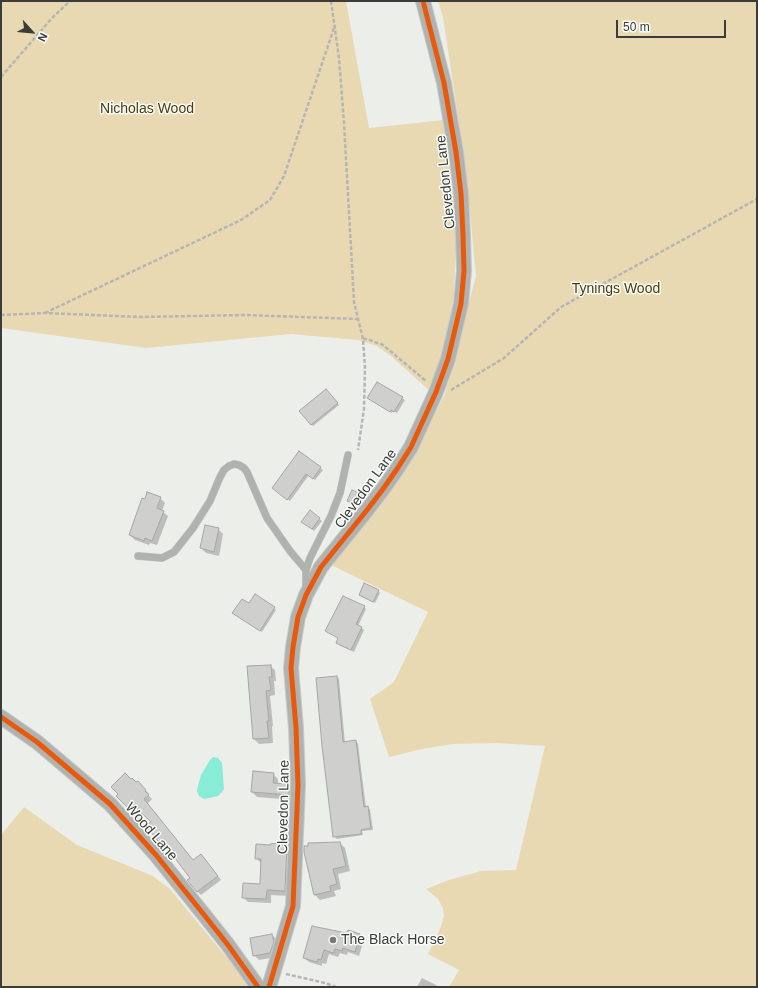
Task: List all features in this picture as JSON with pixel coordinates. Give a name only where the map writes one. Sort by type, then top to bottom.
[{"type":"street","name":"Clevedon Lane","points":[[269,987],[294,906],[298,785],[296,728],[291,668],[298,617],[306,595],[321,567],[367,510],[411,447],[436,392],[448,359],[461,304],[464,271],[463,235],[461,194],[456,152],[452,121],[444,83],[423,1]]},
{"type":"street","name":"Wood Lane","points":[[1,717],[37,742],[110,804],[156,855],[228,945],[258,987]]},
{"type":"lane","points":[[306,595],[306,570],[340,493],[348,454]]},
{"type":"lane","points":[[138,556],[162,558],[174,552],[193,528],[210,501],[224,470],[234,464],[244,468],[247,472],[267,518],[290,551],[306,570]]},
{"type":"path","points":[[1,77],[52,18],[70,1]]},
{"type":"path","points":[[331,1],[339,58],[344,123],[354,302],[363,339],[384,345],[426,381],[436,392],[445,394],[504,358],[561,307],[757,199]]},
{"type":"path","points":[[45,313],[242,220],[270,200],[284,176],[335,26]]},
{"type":"path","points":[[1,316],[45,313],[140,317],[246,315],[358,319]]},
{"type":"path","points":[[274,972],[325,983],[336,987]]},
{"type":"green space","name":"Nicholas Wood","points":[[1,1],[346,1],[369,128],[444,120],[452,165],[456,248],[454,295],[450,329],[431,392],[391,356],[377,346],[358,340],[291,334],[146,348],[1,328]]},
{"type":"green space","name":"Tynings Wood","points":[[438,1],[757,1],[757,987],[449,987],[459,970],[428,954],[440,929],[444,916],[443,908],[438,899],[426,889],[449,880],[481,871],[516,870],[545,746],[496,743],[453,744],[422,749],[389,757],[370,699],[394,682],[428,612],[329,564],[405,470],[445,394],[476,276],[466,170],[443,17]]},
{"type":"green space","points":[[24,807],[77,845],[153,876],[170,889],[241,975],[247,987],[1,987],[1,835]]},
{"type":"shaded area","points":[[213,757],[218,758],[222,763],[224,789],[218,796],[204,799],[199,796],[197,791],[198,786],[201,775]]},
{"type":"building","points":[[377,382],[403,397],[394,412],[391,410],[390,412],[367,398]]},
{"type":"building","points":[[326,389],[338,403],[311,425],[299,411]]},
{"type":"building","points":[[299,451],[321,467],[313,479],[306,474],[287,500],[272,488]]},
{"type":"building","points":[[352,490],[362,494],[357,505],[347,501]]},
{"type":"building","points":[[147,492],[161,497],[157,508],[164,511],[152,541],[145,538],[144,541],[129,535],[142,498],[145,499]]},
{"type":"building","points":[[310,510],[320,518],[312,529],[301,522]]},
{"type":"building","points":[[205,525],[219,528],[214,552],[200,548]]},
{"type":"building","points":[[364,583],[379,590],[373,602],[359,595]]},
{"type":"building","points":[[255,594],[275,607],[260,631],[232,613],[242,599],[249,603]]},
{"type":"building","points":[[343,596],[365,606],[356,624],[362,627],[351,650],[336,643],[338,638],[325,631]]},
{"type":"building","points":[[271,665],[272,677],[269,677],[271,690],[266,691],[269,738],[253,739],[247,666]]},
{"type":"building","points":[[337,676],[343,742],[356,740],[364,807],[368,806],[371,828],[361,830],[361,834],[333,837],[322,746],[316,678]]},
{"type":"building","points":[[253,771],[274,773],[273,783],[289,784],[289,795],[251,792]]},
{"type":"building","points":[[125,773],[131,779],[132,778],[136,782],[138,781],[146,790],[145,791],[149,795],[144,799],[193,860],[201,854],[218,876],[197,892],[187,880],[190,878],[171,853],[169,855],[146,826],[151,822],[132,804],[128,808],[116,796],[118,794],[111,787]]},
{"type":"building","points":[[340,842],[346,866],[333,869],[337,884],[330,886],[331,891],[314,895],[304,846],[308,846],[308,843]]},
{"type":"building","points":[[281,843],[281,845],[287,845],[285,891],[267,890],[266,899],[242,898],[243,883],[260,884],[261,859],[255,859],[256,844],[270,845]]},
{"type":"building","name":"The Black Horse","points":[[312,926],[346,933],[348,930],[360,934],[355,952],[343,948],[342,951],[335,949],[333,953],[324,950],[321,960],[318,959],[317,962],[303,958]]},
{"type":"building","points":[[272,934],[274,942],[270,953],[253,956],[250,938]]},
{"type":"cycle path","points":[[269,987],[293,906],[298,785],[296,728],[291,668],[298,617],[306,595],[321,567],[383,489],[411,447],[436,392],[448,359],[461,304],[464,271],[463,235],[461,194],[456,152],[444,83],[423,1]]},
{"type":"cycle path","points":[[1,717],[37,742],[110,804],[156,855],[228,945],[258,987]]},
{"type":"place","name":"The Black Horse","points":[[333,940]]}]
